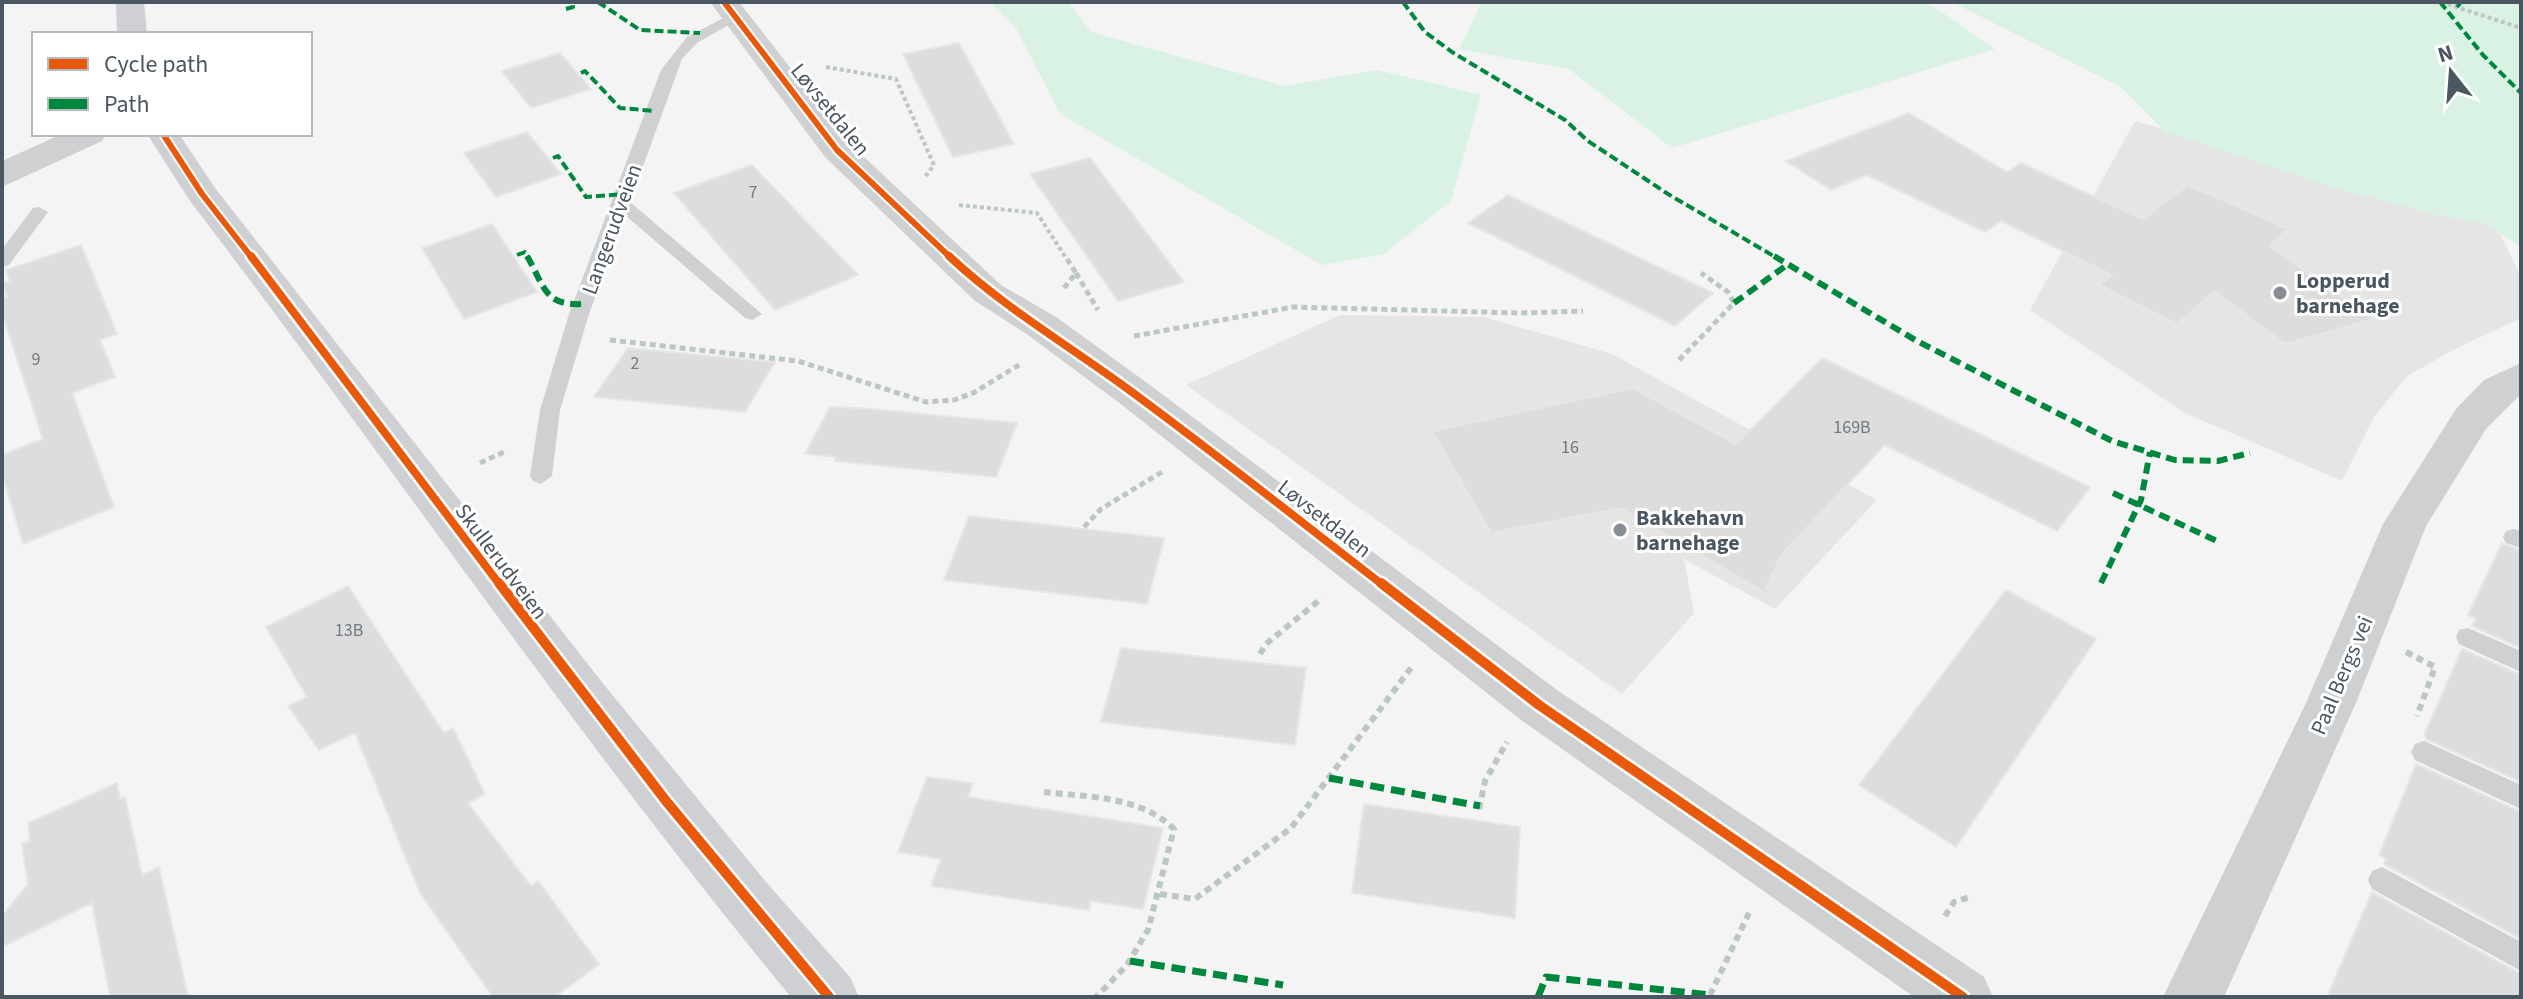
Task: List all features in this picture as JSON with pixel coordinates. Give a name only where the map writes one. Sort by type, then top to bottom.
[{"type":"main road","points":[[130,2],[132,32]]},
{"type":"main road","name":"Skullerudveien","points":[[164,136],[202,194],[589,705],[727,878],[829,997]]},
{"type":"street","name":"Løvsetdalen","points":[[729,10],[837,150],[988,293],[1062,341],[1203,446],[1539,705],[1774,870],[1963,997]]},
{"type":"street","points":[[2,177],[35,156],[85,136]]},
{"type":"street","name":"Paal Bergs vei","points":[[2193,997],[2331,703],[2405,524],[2471,419],[2498,390],[2521,376]]},
{"type":"lane","name":"Langerudveien","points":[[541,476],[550,410],[572,339],[658,103],[666,69],[678,49],[729,10]]},
{"type":"lane","points":[[621,203],[752,314]]},
{"type":"lane","points":[[2,261],[39,212]]},
{"type":"lane","points":[[2468,637],[2521,662]]},
{"type":"lane","points":[[2424,752],[2521,798]]},
{"type":"lane","points":[[2382,880],[2521,957]]},
{"type":"path","points":[[2441,2],[2521,28]]},
{"type":"path","points":[[821,67],[896,79],[934,165],[922,180]]},
{"type":"path","points":[[945,205],[1037,213],[1076,273],[1055,295]]},
{"type":"path","points":[[1679,360],[1734,303],[1728,292],[1701,273]]},
{"type":"path","points":[[1128,338],[1293,307],[1535,314],[1583,311]]},
{"type":"path","points":[[572,339],[798,361],[926,402],[954,400],[973,393],[1062,341]]},
{"type":"path","points":[[1084,527],[1101,509],[1203,446]]},
{"type":"path","points":[[1260,654],[1266,644],[1362,569]]},
{"type":"path","points":[[1160,894],[1195,899],[1291,828],[1423,652],[1444,633]]},
{"type":"path","points":[[2394,647],[2435,667],[2414,728],[2417,743],[2424,752]]},
{"type":"path","points":[[1479,809],[1485,781],[1507,742],[1539,705]]},
{"type":"path","points":[[1044,792],[1149,809],[1168,820],[1174,829],[1160,894],[1130,961],[1096,997]]},
{"type":"path","points":[[1710,995],[1742,927],[1774,870]]},
{"type":"shaded area","name":"Lopperud barnehage","points":[[2135,121],[2493,220],[2521,276],[2521,318],[2407,376],[2374,417],[2342,481],[2185,413],[2030,310]]},
{"type":"shaded area","name":"Bakkehavn barnehage","points":[[1340,315],[1484,317],[1612,354],[1877,500],[1775,609],[1684,559],[1694,613],[1622,694],[1186,385]]},
{"type":"green space","points":[[989,2],[1068,2],[1091,32],[1285,86],[1377,70],[1481,95],[1451,201],[1384,254],[1322,265],[1060,114],[1016,28]]},
{"type":"green space","points":[[1482,2],[1927,2],[1995,49],[1672,148],[1569,69],[1459,49]]},
{"type":"green space","points":[[1952,2],[2521,2],[2521,247],[2484,223],[2441,216],[2327,186],[2165,132],[2121,87]]},
{"type":"building","points":[[959,43],[1014,144],[953,157],[903,54]]},
{"type":"building","points":[[560,53],[591,89],[531,108],[502,71]]},
{"type":"building","points":[[1909,113],[2007,172],[2021,163],[2143,219],[2188,185],[2289,229],[2269,246],[2374,319],[2285,344],[2215,291],[2177,324],[2099,285],[2112,275],[2001,221],[1985,232],[1867,175],[1831,190],[1786,161]]},
{"type":"building","points":[[527,132],[561,174],[496,197],[464,153]]},
{"type":"building","points":[[1090,158],[1184,282],[1118,301],[1030,174]]},
{"type":"building","points":[[752,165],[858,275],[775,310],[674,193]]},
{"type":"building","points":[[1508,195],[1713,293],[1675,326],[1468,223]]},
{"type":"building","points":[[492,224],[537,292],[464,319],[422,248]]},
{"type":"building","points":[[81,245],[117,334],[100,340],[115,377],[72,393],[114,507],[23,544],[2,474],[2,455],[43,439],[2,313],[2,298],[7,297],[2,283],[10,281],[6,270]]},
{"type":"building","points":[[628,348],[775,362],[745,412],[594,397]]},
{"type":"building","points":[[1822,358],[2090,487],[2057,531],[1885,445],[1782,554],[1764,592],[1621,508],[1491,533],[1432,431],[1633,388],[1736,444]]},
{"type":"building","points":[[830,407],[1017,423],[996,477],[834,461],[836,457],[805,454]]},
{"type":"building","points":[[969,516],[1164,538],[1147,604],[944,580]]},
{"type":"building","points":[[2502,543],[2521,551],[2521,648],[2472,626],[2476,618],[2468,615]]},
{"type":"building","points":[[348,586],[444,733],[453,728],[485,794],[468,803],[531,886],[538,881],[599,964],[555,997],[493,997],[420,893],[355,733],[319,750],[288,706],[307,697],[266,627]]},
{"type":"building","points":[[2006,590],[2096,639],[1956,847],[1859,785]]},
{"type":"building","points":[[1121,648],[1306,668],[1295,745],[1101,722]]},
{"type":"building","points":[[2462,649],[2521,675],[2521,782],[2426,739],[2425,733]]},
{"type":"building","points":[[2416,764],[2521,812],[2521,939],[2384,864],[2386,859],[2379,855]]},
{"type":"building","points":[[927,777],[973,783],[968,797],[1163,828],[1143,909],[1091,901],[1089,910],[931,886],[941,859],[898,852]]},
{"type":"building","points":[[117,783],[120,799],[125,797],[142,875],[159,867],[188,997],[110,997],[92,903],[2,947],[2,916],[28,884],[22,844],[30,841],[28,823]]},
{"type":"building","points":[[1364,804],[1520,827],[1515,918],[1352,893]]},
{"type":"building","points":[[2372,892],[2521,974],[2521,997],[2327,997]]},
{"type":"marked path","points":[[566,9],[573,7],[573,2]]},
{"type":"marked path","points":[[598,2],[640,30],[700,33]]},
{"type":"marked path","points":[[1403,2],[1425,32],[1452,52],[1565,120],[1588,141],[1668,194],[1917,341],[2006,389],[2112,441],[2175,460],[2218,461],[2250,453]]},
{"type":"marked path","points":[[2440,2],[2483,55],[2521,93]]},
{"type":"marked path","points":[[2457,7],[2461,2]]},
{"type":"marked path","points":[[581,73],[585,71],[607,99],[620,108],[655,111]]},
{"type":"marked path","points":[[553,158],[558,156],[586,197],[624,194]]},
{"type":"marked path","points":[[517,255],[525,252],[553,301],[561,305],[583,304]]},
{"type":"marked path","points":[[1734,303],[1787,265]]},
{"type":"marked path","points":[[2101,583],[2141,500],[2150,452]]},
{"type":"marked path","points":[[2113,493],[2217,541]]},
{"type":"marked path","points":[[1329,778],[1480,806]]},
{"type":"marked path","points":[[1130,961],[1283,985]]},
{"type":"marked path","points":[[1538,997],[1546,977],[1710,995]]},
{"type":"cycle path","points":[[724,2],[837,150],[988,293],[1042,326],[1136,395],[1539,705],[1963,997]]},
{"type":"cycle path","points":[[164,136],[202,194],[588,701],[746,900],[829,997]]},
{"type":"place","name":"Lopperud barnehage","points":[[2280,293]]},
{"type":"place","name":"Bakkehavn barnehage","points":[[1620,530]]}]
